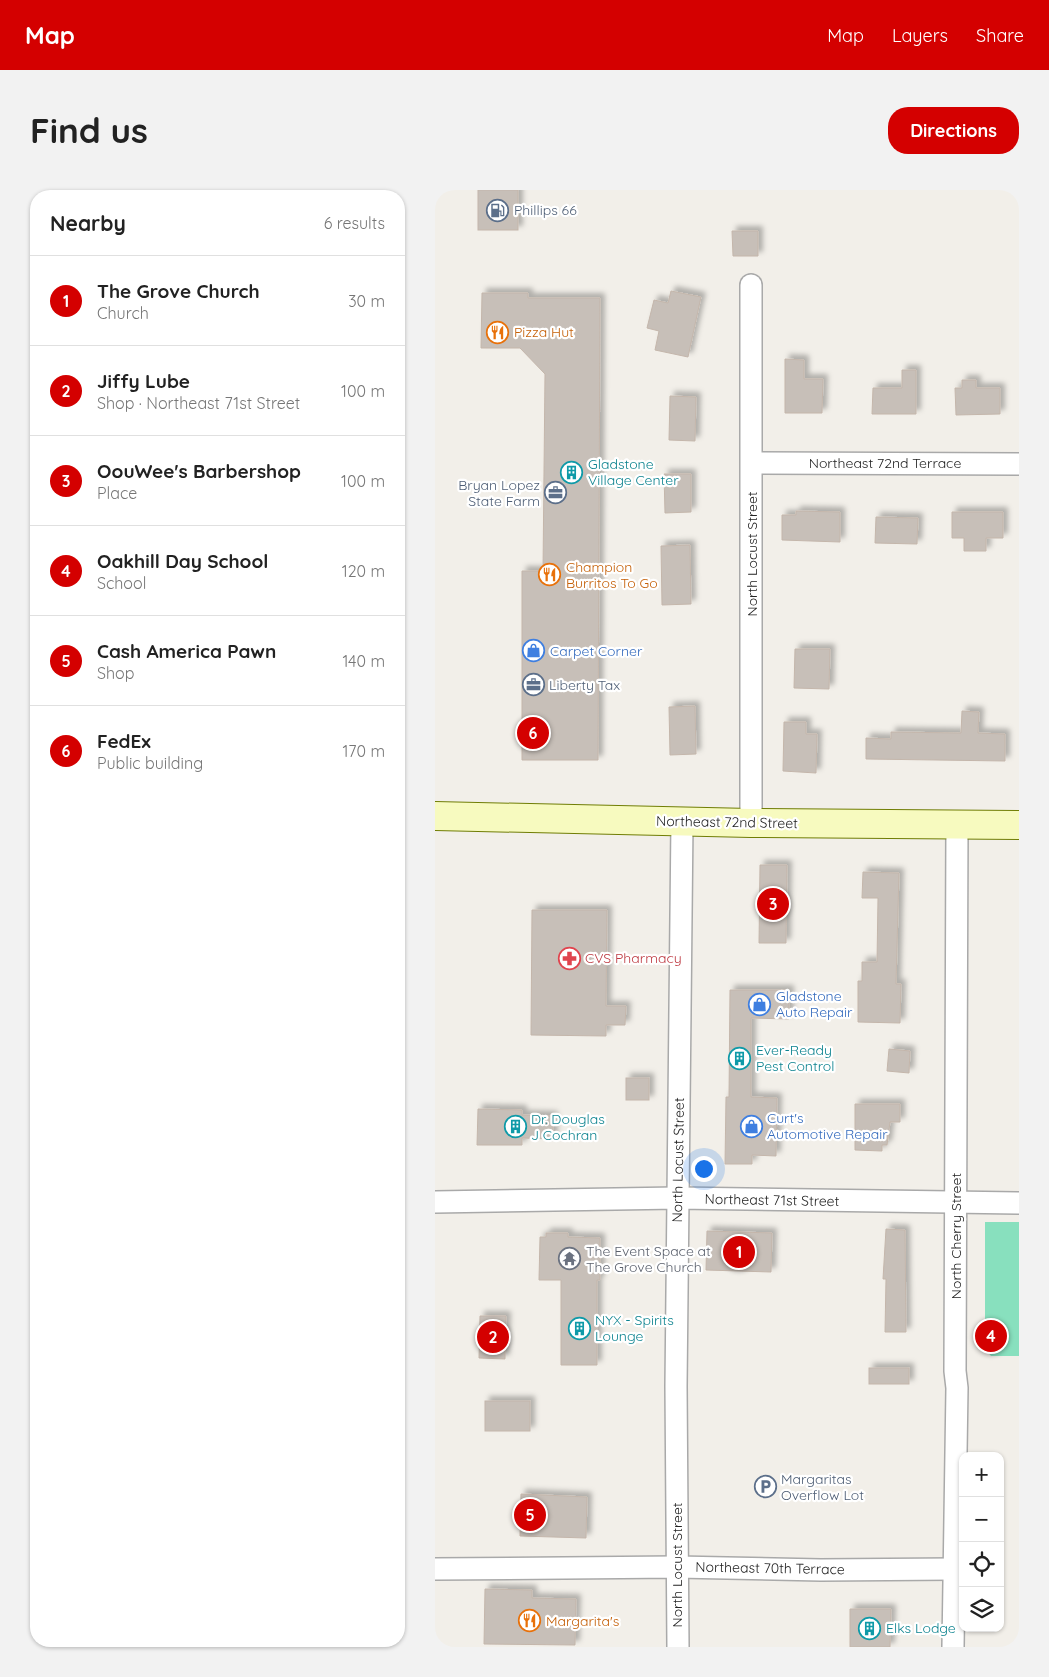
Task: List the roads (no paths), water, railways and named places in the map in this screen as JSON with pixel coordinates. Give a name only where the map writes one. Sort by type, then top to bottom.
[{"type":"main road","name":"Northeast 72nd Street","points":[[435,816],[682,822],[1019,825]]},
{"type":"street","name":"North Locust Street","points":[[751,285],[751,823]]},
{"type":"street","name":"Northeast 72nd Terrace","points":[[752,463],[1019,464]]},
{"type":"street","name":"North Locust Street","points":[[677,1647],[677,1198],[682,822]]},
{"type":"street","name":"North Cherry Street","points":[[953,1647],[957,1397],[957,824]]},
{"type":"street","name":"Northeast 71st Street","points":[[435,1202],[677,1198],[1019,1203]]},
{"type":"street","name":"Northeast 70th Terrace","points":[[435,1569],[677,1567],[821,1570],[954,1569]]},
{"type":"place","name":"Phillips 66","points":[[498,210]]},
{"type":"place","name":"Pizza Hut","points":[[498,332]]},
{"type":"place","name":"Gladstone Village Center","points":[[572,472]]},
{"type":"place","name":"Bryan Lopez State Farm","points":[[556,493]]},
{"type":"place","name":"Champion Burritos To Go","points":[[550,575]]},
{"type":"place","name":"Carpet Corner","points":[[534,651]]},
{"type":"place","name":"Liberty Tax","points":[[533,685]]},
{"type":"place","name":"FedEx","points":[[533,733]]},
{"type":"place","name":"OouWee's Barbershop","points":[[773,904]]},
{"type":"place","name":"CVS Pharmacy","points":[[569,958]]},
{"type":"place","name":"Gladstone Auto Repair","points":[[760,1004]]},
{"type":"place","name":"Ever-Ready Pest Control","points":[[740,1058]]},
{"type":"place","name":"Curt's Automotive Repair","points":[[751,1126]]},
{"type":"place","name":"Dr. Douglas J Cochran","points":[[515,1127]]},
{"type":"place","name":"The Grove Church","points":[[739,1252]]},
{"type":"place","name":"The Event Space at The Grove Church","points":[[570,1259]]},
{"type":"place","name":"NYX - Spirits Lounge","points":[[579,1328]]},
{"type":"place","name":"Oakhill Day School","points":[[991,1336]]},
{"type":"place","name":"Jiffy Lube","points":[[493,1337]]},
{"type":"place","name":"Margaritas Overflow Lot","points":[[765,1487]]},
{"type":"place","name":"Cash America Pawn","points":[[530,1515]]},
{"type":"place","name":"Margarita's","points":[[530,1621]]},
{"type":"place","name":"Elks Lodge","points":[[870,1628]]}]
